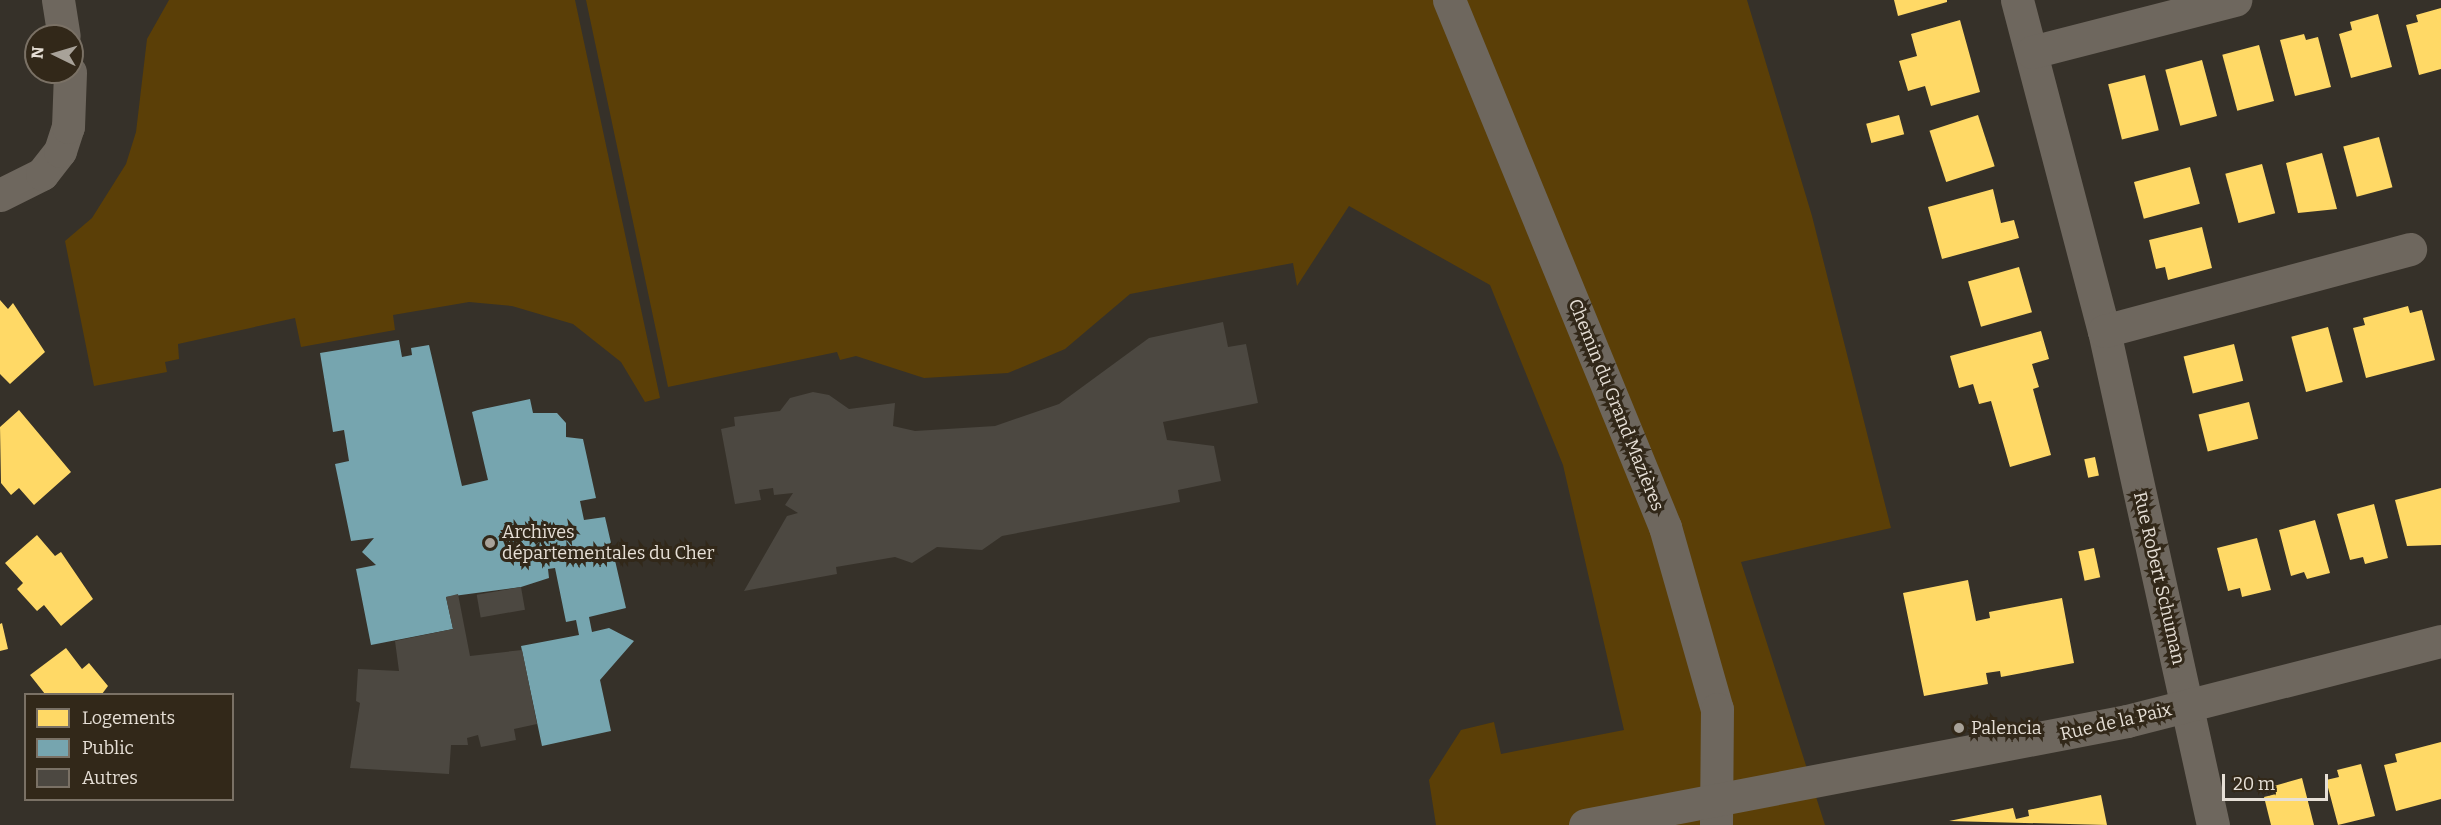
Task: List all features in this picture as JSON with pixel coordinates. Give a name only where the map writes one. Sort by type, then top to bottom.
[{"type":"street","points":[[58,0],[62,24]]},
{"type":"street","name":"Chemin du Grand Mazières","points":[[1449,0],[1665,527],[1710,669],[1718,709],[1717,814]]},
{"type":"street","name":"Rue Robert Schuman","points":[[2017,0],[2104,331],[2213,825]]},
{"type":"street","points":[[2032,52],[2235,0]]},
{"type":"street","points":[[0,195],[42,174],[60,151],[68,127],[70,84]]},
{"type":"street","points":[[2104,331],[2410,249]]},
{"type":"street","name":"Rue de la Paix","points":[[1586,825],[1717,814],[2188,706],[2441,640]]},
{"type":"shaded area","points":[[169,0],[575,0],[660,398],[645,402],[621,362],[573,324],[512,306],[469,302],[393,315],[395,330],[301,347],[295,318],[178,344],[179,359],[165,362],[167,372],[94,386],[65,241],[92,218],[126,164],[136,132],[147,39]]},
{"type":"shaded area","points":[[586,0],[1747,0],[1812,216],[1891,528],[1741,562],[1825,825],[1436,825],[1429,780],[1461,730],[1494,722],[1501,754],[1624,730],[1563,465],[1490,285],[1349,206],[1297,286],[1293,263],[1130,294],[1065,349],[1008,373],[924,378],[856,356],[840,360],[837,352],[668,387]]},
{"type":"building: Logements","points":[[1894,0],[1947,0],[1947,2],[1898,16]]},
{"type":"building: Logements","points":[[2441,8],[2441,69],[2419,75],[2406,25],[2418,22],[2416,15]]},
{"type":"building: Logements","points":[[2378,14],[2392,67],[2351,78],[2339,34],[2352,30],[2350,22]]},
{"type":"building: Logements","points":[[1960,20],[1980,92],[1931,106],[1925,86],[1908,91],[1899,61],[1917,56],[1911,34]]},
{"type":"building: Logements","points":[[2304,34],[2306,40],[2318,37],[2331,87],[2295,96],[2280,40]]},
{"type":"building: Logements","points":[[2259,45],[2274,101],[2237,111],[2222,55]]},
{"type":"building: Logements","points":[[2202,60],[2217,116],[2180,126],[2165,70]]},
{"type":"building: Logements","points":[[2145,75],[2159,130],[2122,139],[2108,84]]},
{"type":"building: Logements","points":[[1899,115],[1904,134],[1871,143],[1866,124]]},
{"type":"building: Logements","points":[[1978,115],[1995,166],[1946,182],[1929,131]]},
{"type":"building: Logements","points":[[2379,137],[2392,187],[2357,197],[2343,147]]},
{"type":"building: Logements","points":[[2322,153],[2337,209],[2298,213],[2286,163]]},
{"type":"building: Logements","points":[[2262,164],[2275,213],[2238,223],[2225,174]]},
{"type":"building: Logements","points":[[2190,167],[2200,204],[2144,219],[2134,182]]},
{"type":"building: Logements","points":[[1993,189],[2001,223],[2014,220],[2019,238],[1942,259],[1928,207]]},
{"type":"building: Logements","points":[[2202,227],[2212,268],[2168,280],[2165,267],[2156,269],[2149,240]]},
{"type":"building: Logements","points":[[2019,267],[2032,312],[1981,327],[1968,282]]},
{"type":"building: Logements","points":[[0,300],[8,309],[13,303],[45,352],[10,384],[0,374]]},
{"type":"building: Logements","points":[[2408,306],[2410,313],[2422,310],[2435,360],[2366,378],[2353,328],[2365,325],[2363,318]]},
{"type":"building: Logements","points":[[2328,327],[2343,382],[2306,392],[2291,337]]},
{"type":"building: Logements","points":[[2041,331],[2049,359],[2032,364],[2039,387],[2033,389],[2051,455],[2010,467],[1991,401],[1979,404],[1973,384],[1959,388],[1950,356]]},
{"type":"building: Logements","points":[[2234,344],[2243,381],[2193,393],[2184,357]]},
{"type":"building: Logements","points":[[2249,402],[2258,439],[2208,451],[2199,415]]},
{"type":"building: Logements","points":[[19,410],[71,472],[34,505],[19,488],[11,495],[1,483],[0,427]]},
{"type":"building: Logements","points":[[2095,457],[2099,476],[2088,478],[2084,459]]},
{"type":"building: Logements","points":[[2441,488],[2441,545],[2407,546],[2395,500]]},
{"type":"building: Logements","points":[[2374,504],[2388,558],[2365,564],[2363,557],[2350,560],[2337,514]]},
{"type":"building: Logements","points":[[2315,520],[2330,573],[2307,579],[2304,572],[2291,576],[2279,530]]},
{"type":"building: Logements","points":[[37,535],[55,556],[61,552],[93,599],[61,626],[44,605],[37,611],[17,589],[23,583],[5,563]]},
{"type":"building: Logements","points":[[2257,538],[2271,590],[2242,597],[2240,588],[2228,591],[2217,548]]},
{"type":"building: Logements","points":[[2094,548],[2100,577],[2085,581],[2078,551]]},
{"type":"building: Logements","points":[[1968,580],[1976,621],[1990,618],[1989,612],[2062,598],[2074,663],[2001,677],[2000,671],[1986,673],[1988,684],[1924,696],[1903,593]]},
{"type":"building: Logements","points":[[2,623],[8,649],[0,651],[0,624]]},
{"type":"building: Logements","points":[[66,648],[82,669],[89,663],[108,686],[103,693],[44,693],[30,675]]},
{"type":"building: Logements","points":[[2441,742],[2441,799],[2396,811],[2384,765],[2397,762],[2395,754]]},
{"type":"building: Logements","points":[[2361,764],[2375,816],[2338,825],[2326,780],[2339,777],[2337,770]]},
{"type":"building: Logements","points":[[2302,778],[2314,825],[2271,825],[2264,797],[2276,794],[2274,786]]},
{"type":"building: Logements","points":[[2101,795],[2107,825],[1949,821],[2013,808],[2016,819],[2029,816],[2028,810]]},
{"type":"building: Public","name":"Archives départementales du Cher","points":[[399,340],[402,357],[412,355],[411,348],[429,345],[462,486],[488,480],[472,412],[530,399],[533,413],[557,413],[566,423],[566,437],[583,439],[596,498],[580,501],[584,520],[605,517],[626,608],[589,617],[592,632],[609,628],[634,641],[600,680],[611,731],[542,746],[521,646],[579,635],[576,620],[566,622],[555,568],[548,569],[549,578],[521,587],[446,597],[453,629],[371,645],[356,569],[376,565],[362,552],[374,538],[351,541],[335,464],[349,461],[344,430],[333,432],[320,353]]},
{"type":"building: Autres","points":[[1223,322],[1228,347],[1246,344],[1258,403],[1163,422],[1167,440],[1214,446],[1221,481],[1178,490],[1180,502],[1002,536],[982,550],[937,547],[912,563],[895,557],[836,567],[837,574],[744,591],[787,516],[798,513],[785,505],[793,493],[774,495],[773,488],[759,490],[761,500],[735,504],[721,429],[735,426],[734,417],[780,411],[790,398],[813,392],[829,395],[849,409],[895,403],[893,426],[915,431],[995,426],[1059,404],[1149,338]]},
{"type":"building: Autres","points":[[521,587],[525,610],[481,617],[477,595]]},
{"type":"building: Autres","points":[[458,594],[470,656],[522,650],[537,724],[514,729],[516,740],[481,747],[478,735],[467,738],[468,745],[451,745],[449,774],[350,768],[360,703],[356,701],[358,669],[399,671],[395,641],[453,629],[446,597]]},
{"type":"place","name":"Archives départementales du Cher","points":[[490,543]]},
{"type":"place","name":"Palencia","points":[[1959,728]]}]
